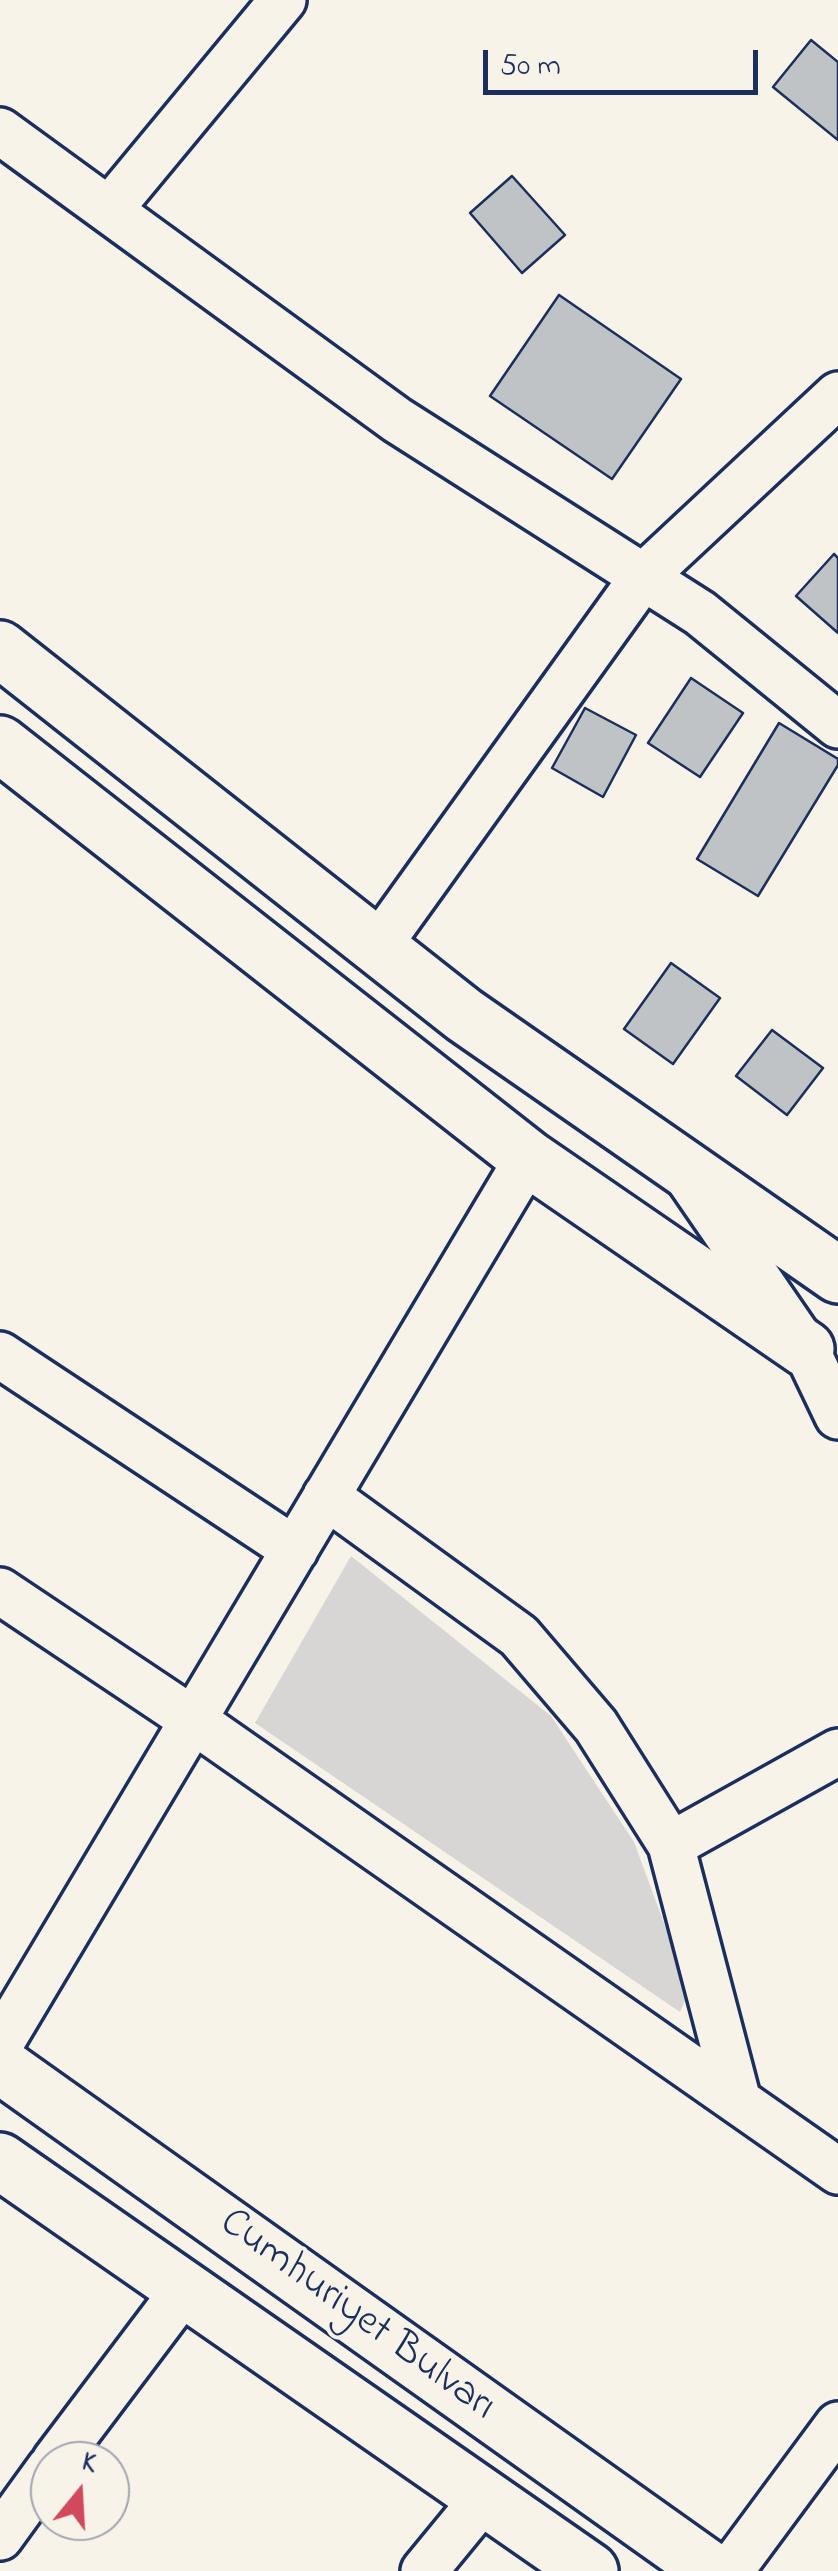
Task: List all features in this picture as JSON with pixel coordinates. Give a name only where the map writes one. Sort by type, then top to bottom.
[{"type":"main road","points":[[0,649],[464,1015],[838,1275]]},
{"type":"main road","points":[[0,744],[528,1158],[806,1349]]},
{"type":"main road","name":"Cumhuriyet Bulvarı","points":[[0,2064],[712,2571]]},
{"type":"main road","name":"Cumhuriyet Bulvarı","points":[[0,2161],[590,2571]]},
{"type":"street","points":[[109,210],[282,0]]},
{"type":"street","points":[[0,131],[397,420],[700,613],[838,725]]},
{"type":"street","points":[[378,946],[644,577],[838,395]]},
{"type":"street","points":[[0,2044],[528,1158]]},
{"type":"street","points":[[681,1166],[806,1349],[838,1416]]},
{"type":"street","points":[[0,1355],[294,1550]]},
{"type":"street","points":[[326,1496],[519,1636],[596,1726],[671,1845],[738,2101]]},
{"type":"street","points":[[0,1591],[193,1720],[838,2171]]},
{"type":"street","points":[[671,1845],[838,1752]]},
{"type":"street","points":[[70,2441],[184,2290]]},
{"type":"street","points":[[730,2571],[838,2426]]},
{"type":"street","points":[[0,2537],[30,2496]]},
{"type":"street","points":[[424,2571],[484,2498]]},
{"type":"shaded area","points":[[351,1556],[551,1716],[634,1842],[689,1991],[680,2012],[255,1723]]},
{"type":"building","points":[[811,40],[838,62],[838,140],[773,87]]},
{"type":"building","points":[[512,176],[565,235],[522,273],[470,213]]},
{"type":"building","points":[[559,295],[681,379],[612,479],[490,396]]},
{"type":"building","points":[[834,554],[838,558],[838,633],[796,596]]},
{"type":"building","points":[[691,678],[743,713],[700,777],[648,743]]},
{"type":"building","points":[[585,708],[636,735],[603,797],[552,768]]},
{"type":"building","points":[[779,723],[838,759],[838,765],[758,896],[697,859]]},
{"type":"building","points":[[671,963],[720,998],[673,1064],[624,1029]]},
{"type":"building","points":[[772,1030],[823,1068],[787,1115],[736,1076]]}]
